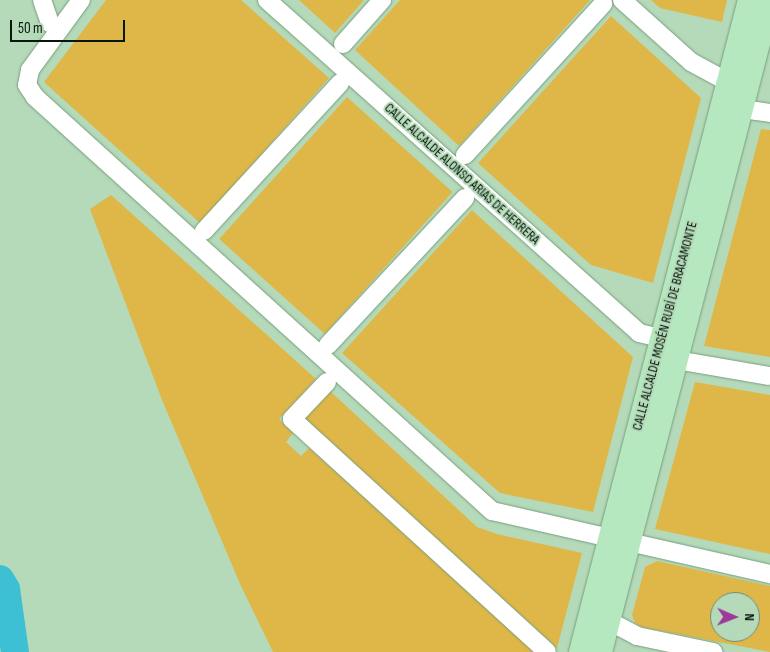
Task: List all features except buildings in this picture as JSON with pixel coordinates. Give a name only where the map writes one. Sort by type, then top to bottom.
[{"type":"main road","name":"CALLE ALCALDE MOSÉN RUBÍ DE BRACAMONTE","points":[[601,652],[609,621],[620,540],[661,338],[750,0]]},
{"type":"main road","name":"CALLE ALCALDE MOSÉN RUBÍ DE BRACAMONTE","points":[[580,652],[620,540],[676,360],[770,1]]},
{"type":"street","points":[[42,0],[50,23],[59,29]]},
{"type":"street","points":[[81,0],[30,70],[27,84],[34,97],[492,511],[770,574]]},
{"type":"street","name":"CALLE ALCALDE ALONSO ARIAS DE HERRERA","points":[[267,0],[639,333],[661,338]]},
{"type":"street","points":[[343,44],[382,0]]},
{"type":"street","points":[[622,0],[691,62],[728,82]]},
{"type":"street","points":[[465,155],[603,4]]},
{"type":"street","points":[[204,231],[340,83]]},
{"type":"street","points":[[742,109],[770,113]]},
{"type":"street","points":[[328,345],[464,198]]},
{"type":"street","points":[[676,360],[770,376]]},
{"type":"street","points":[[327,382],[292,419],[547,652]]},
{"type":"street","points":[[609,621],[637,636],[714,652]]},
{"type":"shaded area","points":[[106,0],[241,0],[329,78],[200,223],[44,82]]},
{"type":"shaded area","points":[[299,0],[364,0],[335,33]]},
{"type":"shaded area","points":[[400,0],[590,0],[459,146],[355,50]]},
{"type":"shaded area","points":[[651,0],[727,0],[722,22],[660,8]]},
{"type":"shaded area","points":[[611,16],[701,98],[653,283],[591,265],[478,163]]},
{"type":"shaded area","points":[[347,97],[453,192],[325,334],[219,239]]},
{"type":"shaded area","points":[[761,129],[770,130],[770,357],[704,346]]},
{"type":"shaded area","points":[[111,195],[316,379],[279,419],[293,433],[286,442],[301,456],[309,448],[537,652],[273,652],[241,586],[162,400],[90,209]]},
{"type":"shaded area","points":[[472,210],[633,357],[593,512],[500,493],[342,353]]},
{"type":"shaded area","points":[[695,382],[770,395],[770,554],[655,529]]},
{"type":"shaded area","points":[[330,391],[477,527],[497,534],[582,553],[557,648],[304,418]]},
{"type":"shaded area","points":[[657,561],[770,586],[770,652],[718,642],[760,642],[760,592],[710,592],[710,640],[641,627],[635,623],[632,615],[645,567]]},
{"type":"waterway","points":[[0,579],[6,589],[15,652]]}]
